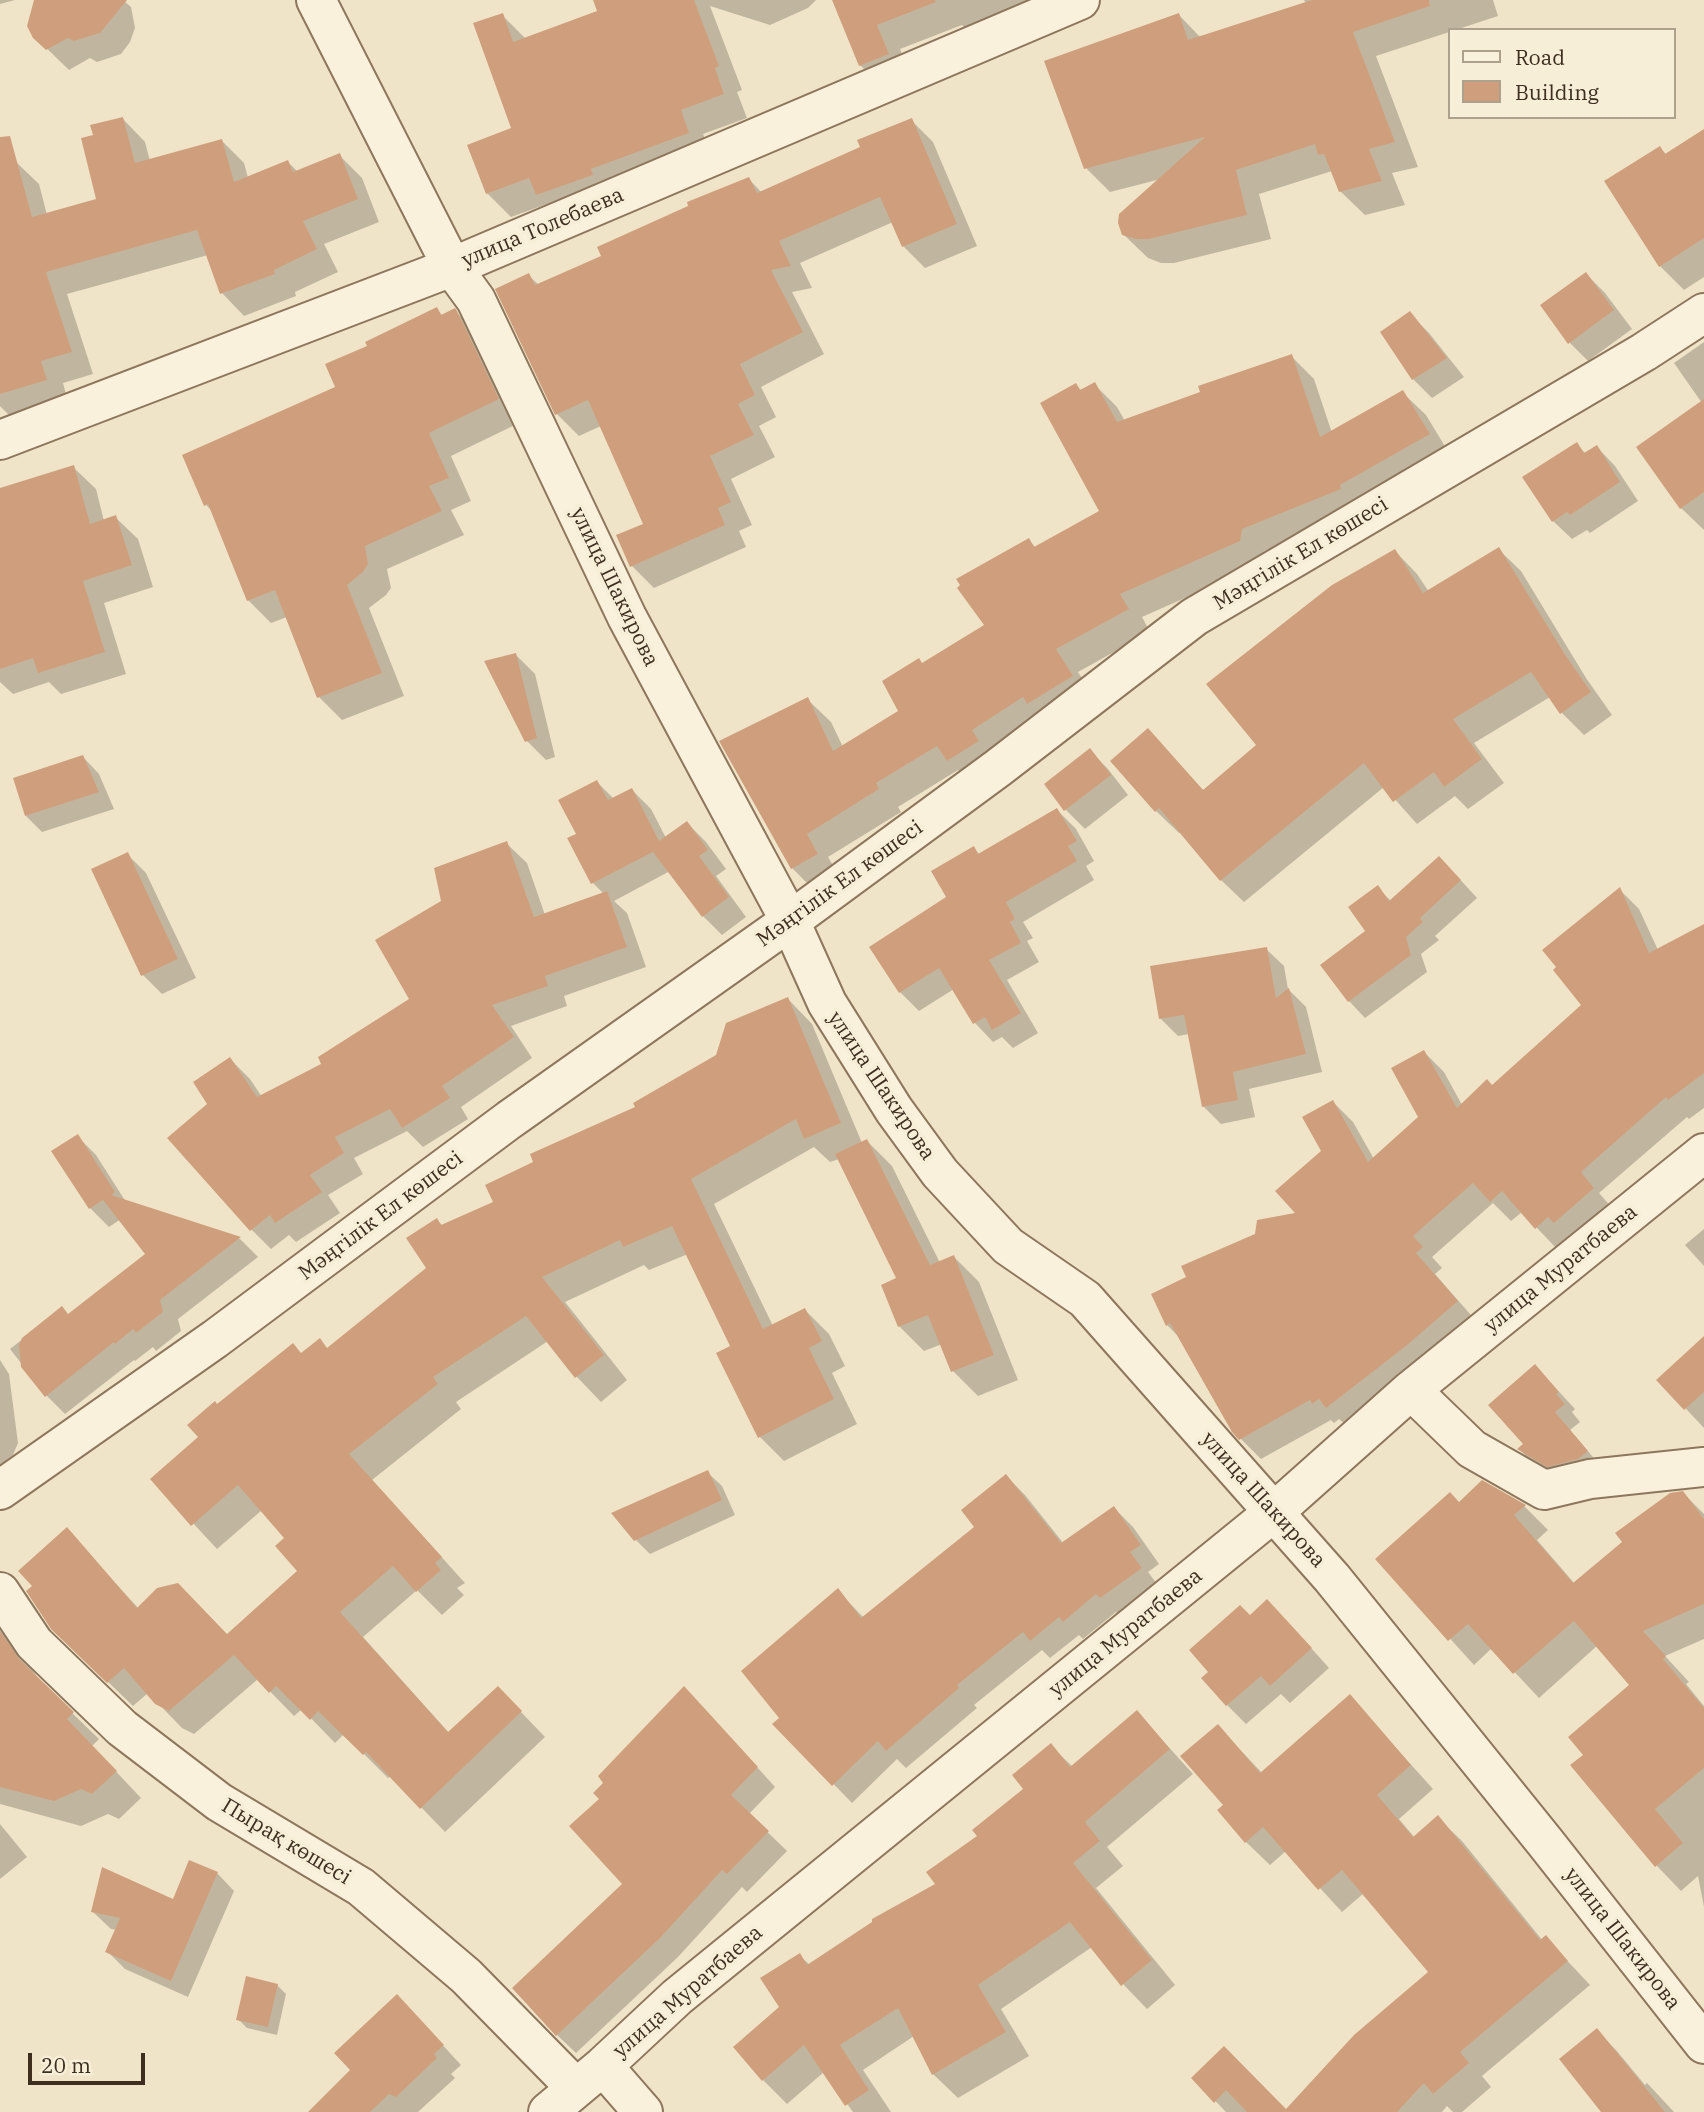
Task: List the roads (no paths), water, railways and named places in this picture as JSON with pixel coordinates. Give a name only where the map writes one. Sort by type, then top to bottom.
[{"type":"street","name":"улица Шакирова","points":[[316,0],[452,267],[476,300],[626,617],[790,921],[827,1003],[894,1110],[940,1173],[1008,1246],[1085,1299],[1349,1599],[1704,2044]]},
{"type":"street","name":"улица Толебаева","points":[[0,440],[452,267],[1080,0]]},
{"type":"street","name":"Мәңгілік Ел көшесі","points":[[0,1490],[215,1339],[509,1120],[790,921],[998,768],[1194,617],[1644,352],[1704,313]]},
{"type":"street","name":"улица Муратбаева","points":[[576,2089],[677,1997],[1274,1513],[1411,1390],[1704,1153]]},
{"type":"street","points":[[1411,1390],[1472,1449],[1544,1490],[1590,1479],[1704,1466]]},
{"type":"street","name":"Пырақ көшесі","points":[[0,1592],[34,1643],[122,1728],[219,1802],[360,1887],[467,1976],[576,2089],[643,2112]]}]
